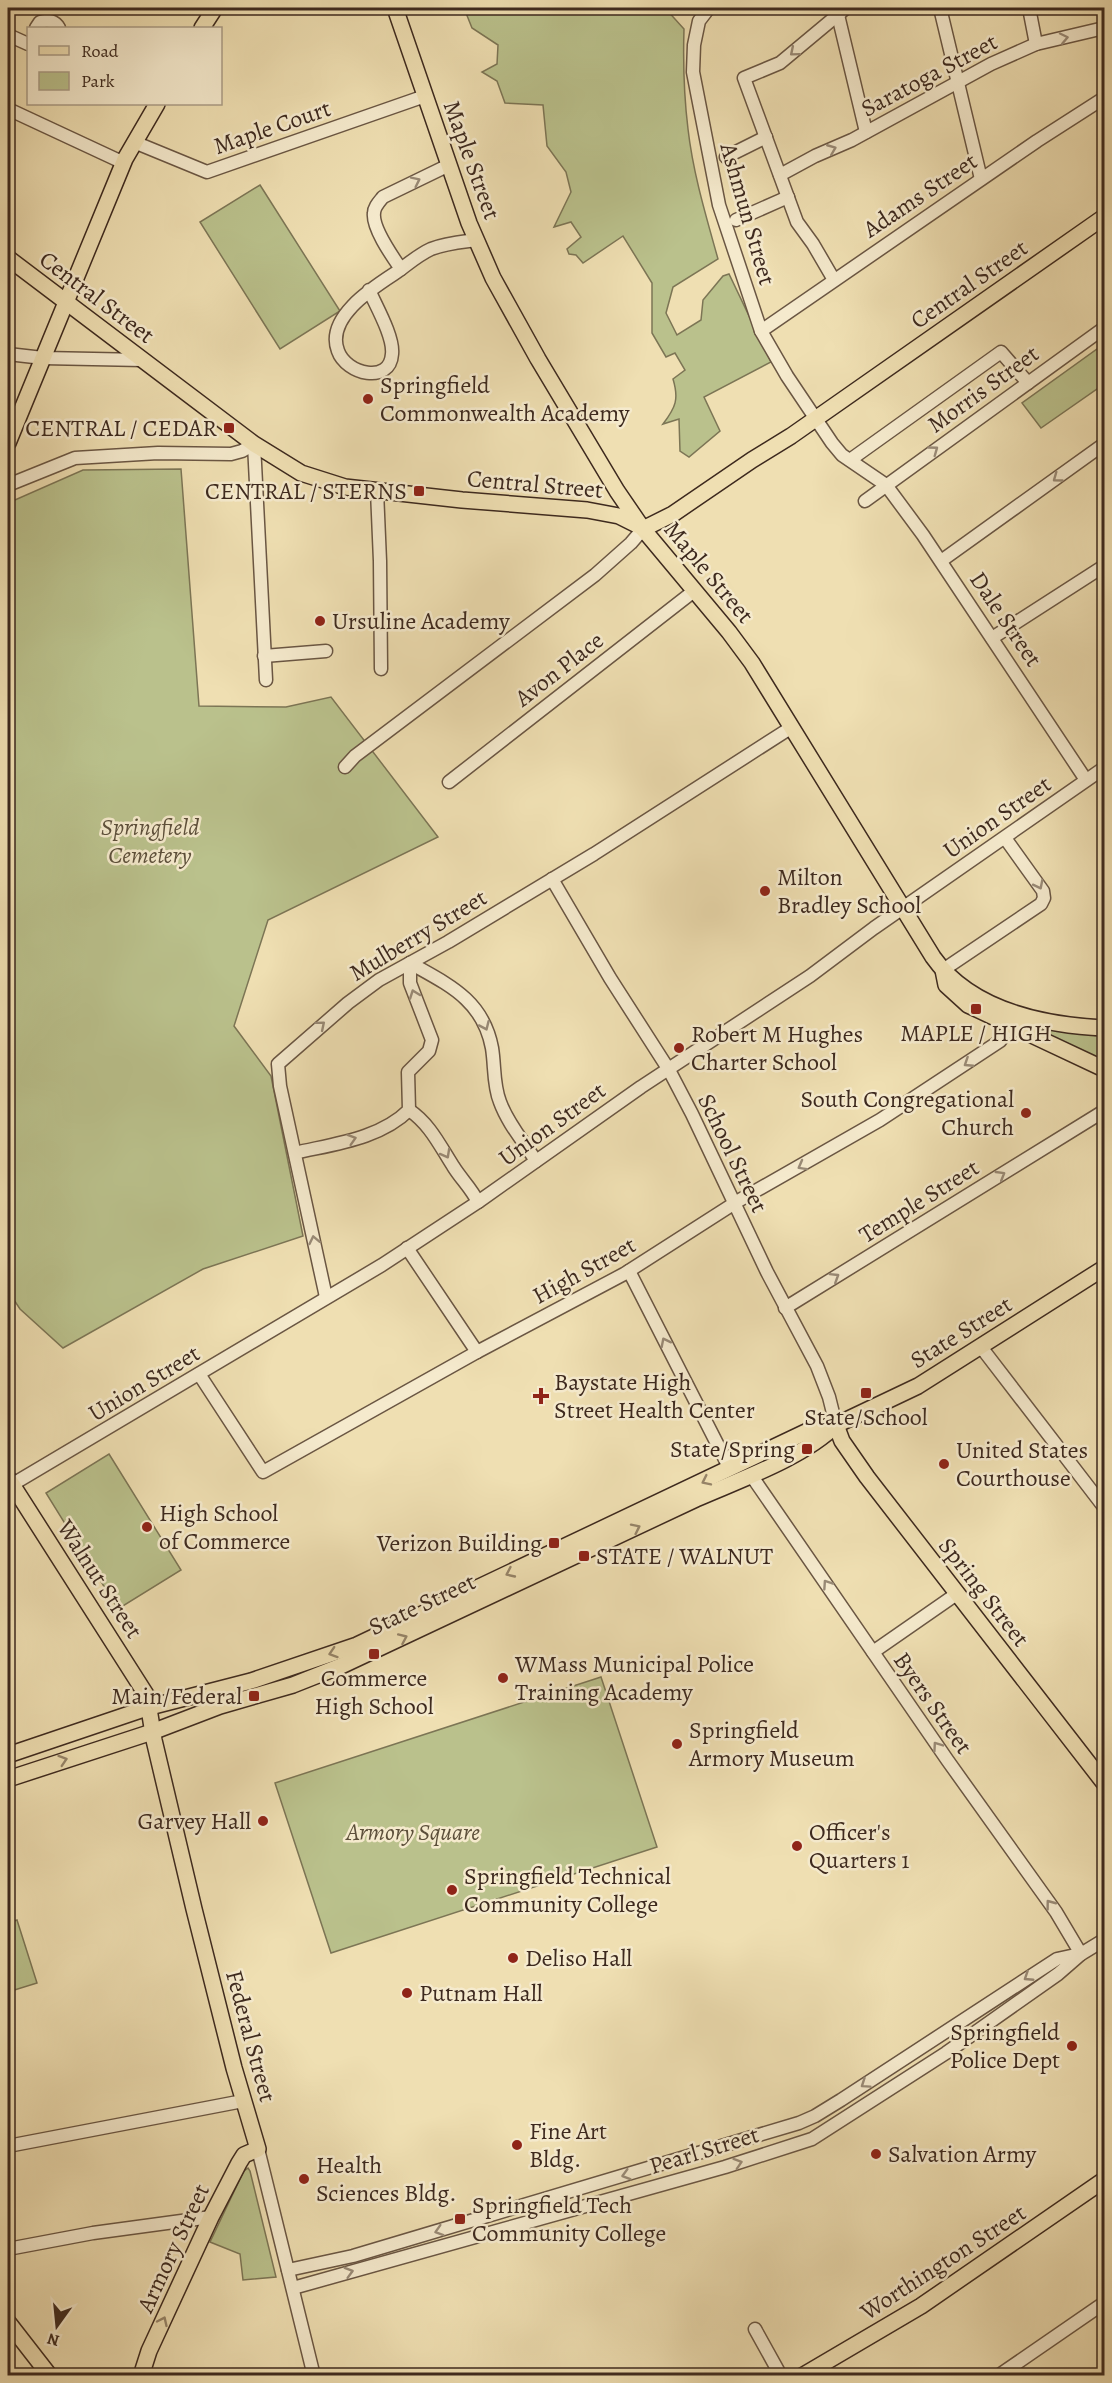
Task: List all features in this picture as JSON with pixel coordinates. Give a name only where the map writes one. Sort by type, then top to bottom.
[{"type":"main road","points":[[203,27],[215,8]]},
{"type":"main road","name":"Maple Street","points":[[395,8],[476,240],[493,278],[538,359],[617,491],[644,529],[744,651],[943,970],[946,985],[959,998],[977,1010],[1077,1054],[1104,1069]]},
{"type":"main road","points":[[8,443],[124,163],[156,105]]},
{"type":"main road","name":"Central Street","points":[[8,258],[254,444],[287,466],[320,481],[377,491],[587,510],[619,516],[644,529],[673,514],[815,419],[1104,217]]},
{"type":"main road","points":[[943,970],[975,993],[1012,1012],[1049,1023],[1104,1028]]},
{"type":"main road","name":"State Street","points":[[8,1755],[150,1707],[205,1694],[357,1645],[810,1430],[836,1425],[918,1386],[1104,1268]]},
{"type":"main road","name":"State Street","points":[[8,1779],[152,1732],[220,1706],[293,1685],[414,1634],[751,1475],[821,1439],[836,1425]]},
{"type":"main road","name":"Spring Street","points":[[836,1425],[842,1441],[854,1459],[1104,1783]]},
{"type":"main road","name":"Walnut Street","points":[[9,1484],[142,1686],[150,1707]]},
{"type":"main road","points":[[287,1668],[293,1685]]},
{"type":"main road","name":"Federal Street","points":[[150,1707],[152,1732],[194,1909],[243,2101],[258,2149]]},
{"type":"main road","name":"Armory Street","points":[[141,2376],[149,2351],[211,2217],[241,2159],[244,2155],[258,2149]]},
{"type":"main road","name":"Worthington Street","points":[[802,2376],[921,2306],[1104,2180]]},
{"type":"main road","points":[[8,2322],[50,2376]]},
{"type":"street","name":"Ashmun Street","points":[[709,8],[699,21],[694,45],[693,72],[719,205],[760,331],[815,419]]},
{"type":"street","points":[[940,8],[981,179]]},
{"type":"street","points":[[1029,8],[1036,44]]},
{"type":"street","points":[[834,280],[817,250],[797,222],[744,78],[780,63],[842,11],[866,132]]},
{"type":"street","points":[[37,27],[40,22],[48,20],[58,27]]},
{"type":"street","name":"Saratoga Street","points":[[780,175],[866,132],[991,64],[1036,44],[1104,28]]},
{"type":"street","points":[[8,35],[27,44]]},
{"type":"street","name":"Maple Court","points":[[134,142],[207,172],[425,96]]},
{"type":"street","name":"Adams Street","points":[[760,331],[981,179],[1104,98]]},
{"type":"street","points":[[8,109],[124,163]]},
{"type":"street","points":[[726,157],[766,137]]},
{"type":"street","points":[[401,269],[379,232],[373,215],[377,204],[383,197],[449,165]]},
{"type":"street","points":[[736,220],[788,197]]},
{"type":"street","points":[[369,290],[389,338],[392,354],[391,361],[385,368],[371,373],[359,371],[346,364],[340,356],[336,340],[343,320],[369,290],[432,249],[447,244],[476,240]]},
{"type":"street","name":"Morris Street","points":[[865,501],[1104,328]]},
{"type":"street","points":[[850,460],[1001,352],[1028,383]]},
{"type":"street","points":[[8,354],[43,358],[143,360]]},
{"type":"street","points":[[815,419],[832,443],[850,460],[886,484]]},
{"type":"street","points":[[8,485],[75,459],[158,453],[231,454],[254,444],[266,680]]},
{"type":"street","points":[[942,561],[1104,444]]},
{"type":"street","name":"Dale Street","points":[[886,484],[942,561],[1086,780]]},
{"type":"street","points":[[377,491],[381,561],[381,669]]},
{"type":"street","points":[[345,767],[355,756],[595,575],[632,543],[644,529]]},
{"type":"street","points":[[992,638],[1104,566]]},
{"type":"street","name":"Avon Place","points":[[449,782],[694,591]]},
{"type":"street","points":[[264,656],[326,651]]},
{"type":"street","name":"Mulberry Street","points":[[326,1298],[280,1086],[278,1064],[363,991],[552,879],[735,766],[792,727]]},
{"type":"street","name":"Union Street","points":[[9,1484],[326,1298],[478,1202],[640,1087],[810,976],[1104,768]]},
{"type":"street","points":[[943,970],[1041,904],[1044,898],[1043,891],[1005,838]]},
{"type":"street","name":"School Street","points":[[552,879],[610,978],[669,1070],[785,1308],[817,1366],[829,1397],[836,1425]]},
{"type":"street","points":[[295,1153],[383,1129],[398,1121],[409,1110],[408,1072],[429,1051],[432,1040],[410,983],[410,963],[459,991],[481,1018],[489,1037],[501,1104],[512,1126],[536,1161]]},
{"type":"street","name":"High Street","points":[[199,1374],[263,1472],[477,1352],[629,1271],[735,1203],[834,1148],[901,1107],[1000,1041],[1011,1026]]},
{"type":"street","points":[[409,1110],[418,1116],[436,1137],[453,1167],[478,1202]]},
{"type":"street","name":"Temple Street","points":[[785,1308],[1104,1111]]},
{"type":"street","points":[[407,1248],[477,1352]]},
{"type":"street","points":[[629,1271],[730,1469]]},
{"type":"street","points":[[981,1347],[1104,1507]]},
{"type":"street","name":"Byers Street","points":[[751,1475],[1029,1877],[1056,1912],[1081,1954]]},
{"type":"street","points":[[873,1652],[958,1593]]},
{"type":"street","name":"Pearl Street","points":[[293,2288],[725,2168],[812,2139],[989,2023],[1058,1974],[1081,1954],[1104,1940]]},
{"type":"street","name":"Pearl Street","points":[[288,2270],[353,2256],[799,2123],[842,2100],[1057,1959],[1081,1954]]},
{"type":"street","points":[[979,2009],[989,2023]]},
{"type":"street","points":[[842,2100],[851,2114]]},
{"type":"street","points":[[8,2146],[243,2101]]},
{"type":"street","name":"Federal Street","points":[[258,2149],[314,2376]]},
{"type":"street","points":[[8,2249],[211,2217]]},
{"type":"street","points":[[998,2376],[1104,2302]]},
{"type":"street","points":[[755,2329],[781,2376]]},
{"type":"green space","points":[[464,8],[665,8],[684,29],[685,92],[690,145],[700,194],[718,259],[673,287],[666,313],[677,335],[701,320],[703,300],[723,276],[729,274],[771,362],[704,397],[720,431],[689,457],[680,451],[679,419],[663,424],[675,403],[676,392],[673,379],[685,370],[675,353],[666,357],[652,333],[652,283],[623,236],[583,263],[576,255],[569,254],[567,249],[581,237],[571,222],[554,227],[571,192],[566,172],[547,146],[543,105],[505,103],[497,81],[482,72],[497,64],[498,45],[472,28]]},
{"type":"green space","points":[[260,185],[340,311],[280,349],[200,222]]},
{"type":"green space","points":[[1104,344],[1104,384],[1041,428],[1022,403]]},
{"type":"green space","name":"Springfield Cemetery","points":[[181,469],[199,706],[286,707],[331,697],[438,837],[268,920],[234,1026],[271,1076],[303,1236],[203,1269],[63,1348],[20,1309],[8,1291],[8,503],[83,470]]},
{"type":"green space","points":[[1031,1025],[1104,1037],[1104,1061],[1025,1026]]},
{"type":"green space","points":[[109,1454],[181,1570],[118,1609],[46,1493]]},
{"type":"green space","name":"Armory Square","points":[[601,1677],[657,1847],[331,1953],[275,1783]]},
{"type":"green space","points":[[17,1920],[37,1983],[8,1992],[8,1923]]},
{"type":"green space","points":[[248,2168],[276,2277],[243,2280],[240,2254],[210,2242],[244,2171]]},
{"type":"place","name":"Springfield Commonwealth Academy","points":[[368,399]]},
{"type":"place","name":"CENTRAL / CEDAR","points":[[229,428]]},
{"type":"place","name":"CENTRAL / STERNS","points":[[419,491]]},
{"type":"place","name":"Ursuline Academy","points":[[320,621]]},
{"type":"place","name":"Milton Bradley School","points":[[765,891]]},
{"type":"place","name":"MAPLE / HIGH","points":[[976,1009]]},
{"type":"place","name":"Robert M Hughes Charter School","points":[[679,1048]]},
{"type":"place","name":"South Congregational Church","points":[[1026,1113]]},
{"type":"place","name":"State/School","points":[[866,1393]]},
{"type":"place","name":"Baystate High Street Health Center","points":[[541,1396]]},
{"type":"place","name":"State/Spring","points":[[807,1449]]},
{"type":"place","name":"United States Courthouse","points":[[944,1464]]},
{"type":"place","name":"High School of Commerce","points":[[147,1527]]},
{"type":"place","name":"Verizon Building","points":[[554,1543]]},
{"type":"place","name":"STATE / WALNUT","points":[[584,1556]]},
{"type":"place","name":"Commerce High School","points":[[374,1654]]},
{"type":"place","name":"WMass Municipal Police Training Academy","points":[[503,1678]]},
{"type":"place","name":"Main/Federal","points":[[254,1696]]},
{"type":"place","name":"Springfield Armory Museum","points":[[677,1744]]},
{"type":"place","name":"Garvey Hall","points":[[263,1821]]},
{"type":"place","name":"Officer's Quarters 1","points":[[797,1846]]},
{"type":"place","name":"Springfield Technical Community College","points":[[452,1890]]},
{"type":"place","name":"Deliso Hall","points":[[513,1958]]},
{"type":"place","name":"Putnam Hall","points":[[407,1993]]},
{"type":"place","name":"Springfield Police Dept","points":[[1072,2046]]},
{"type":"place","name":"Fine Art Bldg.","points":[[517,2145]]},
{"type":"place","name":"Salvation Army","points":[[876,2154]]},
{"type":"place","name":"Health Sciences Bldg.","points":[[304,2179]]},
{"type":"place","name":"Springfield Tech Community College","points":[[460,2219]]}]
